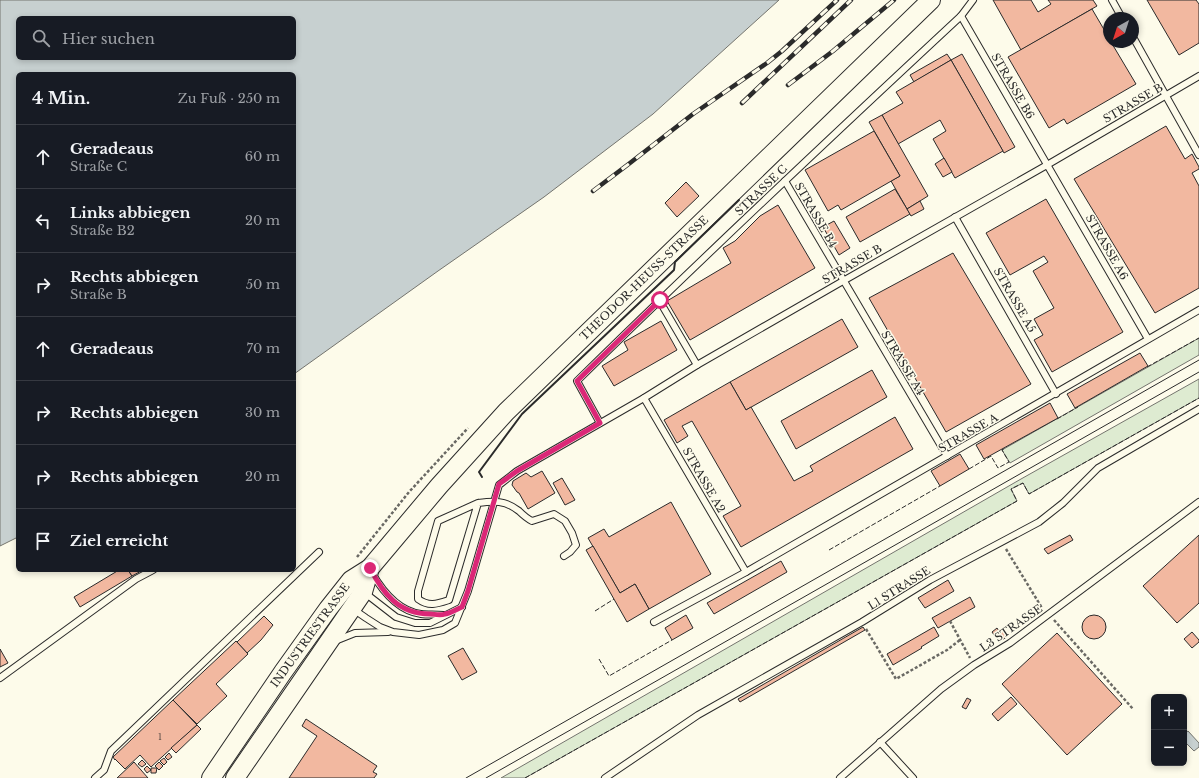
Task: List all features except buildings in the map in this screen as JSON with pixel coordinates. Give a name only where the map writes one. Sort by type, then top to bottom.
[{"type":"main road","name":"THEODOR-HEUSS-STRASSE","points":[[370,568],[439,486],[506,412],[931,0]]},
{"type":"main road","name":"INDUSTRIESTRASSE","points":[[211,778],[283,672],[345,602],[370,568]]},
{"type":"main road","name":"INDUSTRIESTRASSE","points":[[235,778],[326,645],[345,602]]},
{"type":"lane","name":"STRASSE C","points":[[600,423],[577,381],[785,181],[961,16],[973,0]]},
{"type":"lane","points":[[1112,0],[1119,12]]},
{"type":"lane","name":"STRASSE B6","points":[[961,16],[1047,165]]},
{"type":"lane","points":[[1139,48],[1199,155]]},
{"type":"lane","name":"STRASSE B","points":[[393,632],[419,635],[443,630],[455,623],[468,591],[499,484],[517,471],[644,398],[697,365],[1047,165],[1199,76]]},
{"type":"lane","name":"STRASSE A6","points":[[1047,165],[1148,339]]},
{"type":"lane","name":"STRASSE B4","points":[[785,181],[843,281]]},
{"type":"lane","name":"STRASSE A5","points":[[955,217],[1056,394]]},
{"type":"lane","name":"STRASSE A4","points":[[843,281],[947,456]]},
{"type":"lane","points":[[660,300],[697,365]]},
{"type":"lane","name":"STRASSE A","points":[[654,622],[746,572],[1199,310]]},
{"type":"lane","name":"STRASSE A2","points":[[644,398],[746,572]]},
{"type":"lane","name":"L1 STRASSE","points":[[605,778],[698,716],[862,622],[930,580],[1039,522],[1063,503],[1098,468],[1199,409]]},
{"type":"lane","points":[[478,503],[449,600],[436,605],[424,604],[418,599],[418,591],[438,521],[478,503],[495,501],[506,503],[532,521],[554,514],[565,521],[572,533],[576,545],[564,556]]},
{"type":"lane","name":"L3 STRASSE","points":[[840,778],[941,689],[974,665],[1010,643],[1199,502]]},
{"type":"lane","points":[[95,778],[104,770],[110,751],[319,552]]},
{"type":"lane","points":[[370,568],[377,582],[388,596],[401,607],[420,614],[445,615]]},
{"type":"lane","points":[[0,678],[136,579],[149,572]]},
{"type":"lane","points":[[357,586],[396,617],[415,623],[430,623],[462,607]]},
{"type":"lane","points":[[345,602],[380,628],[393,632]]},
{"type":"lane","points":[[326,645],[355,633],[393,632]]},
{"type":"lane","points":[[880,742],[913,778]]},
{"type":"path","points":[[1002,542],[1048,614],[1133,709]]},
{"type":"path","points":[[950,621],[974,665]]},
{"type":"path","points":[[862,622],[896,679],[947,650],[960,640]]},
{"type":"green space","points":[[1199,338],[1199,355],[1010,463],[1002,450]]},
{"type":"green space","points":[[1199,379],[1199,398],[1029,494],[1023,483],[1011,489],[1017,501],[525,778],[501,778],[1021,479]]},
{"type":"shaded area","points":[[0,0],[779,0],[653,114],[544,197],[296,373],[296,72],[16,72],[16,538],[0,546]]},
{"type":"shaded area","points":[[1188,731],[1199,743],[1199,747],[1194,751],[1187,744]]},
{"type":"tram line","points":[[466,778],[1199,360]]},
{"type":"tram line","points":[[486,778],[1199,372]]},
{"type":"railway","points":[[593,191],[693,114],[767,63],[837,0]]},
{"type":"railway","points":[[742,103],[851,0]]},
{"type":"railway","points":[[788,85],[833,51],[894,0]]},
{"type":"fence","points":[[1147,367],[1199,338]]},
{"type":"fence","points":[[525,778],[1017,501],[1011,489],[1023,483],[1029,494],[1199,398]]},
{"type":"fence","points":[[1057,419],[1078,407]]},
{"type":"fence","points":[[969,469],[991,456],[998,468],[1009,462],[1002,450],[1005,448]]},
{"type":"fence","points":[[829,550],[940,486]]},
{"type":"fence","points":[[595,611],[614,599]]},
{"type":"fence","points":[[599,659],[609,676],[672,640]]},
{"type":"wall","points":[[482,477],[479,472],[522,414],[674,270],[675,262],[739,200]]},
{"type":"route","points":[[370,568],[377,582],[388,596],[401,607],[420,614],[445,615],[462,607],[499,484],[517,471],[600,423],[577,381],[660,300]]}]
